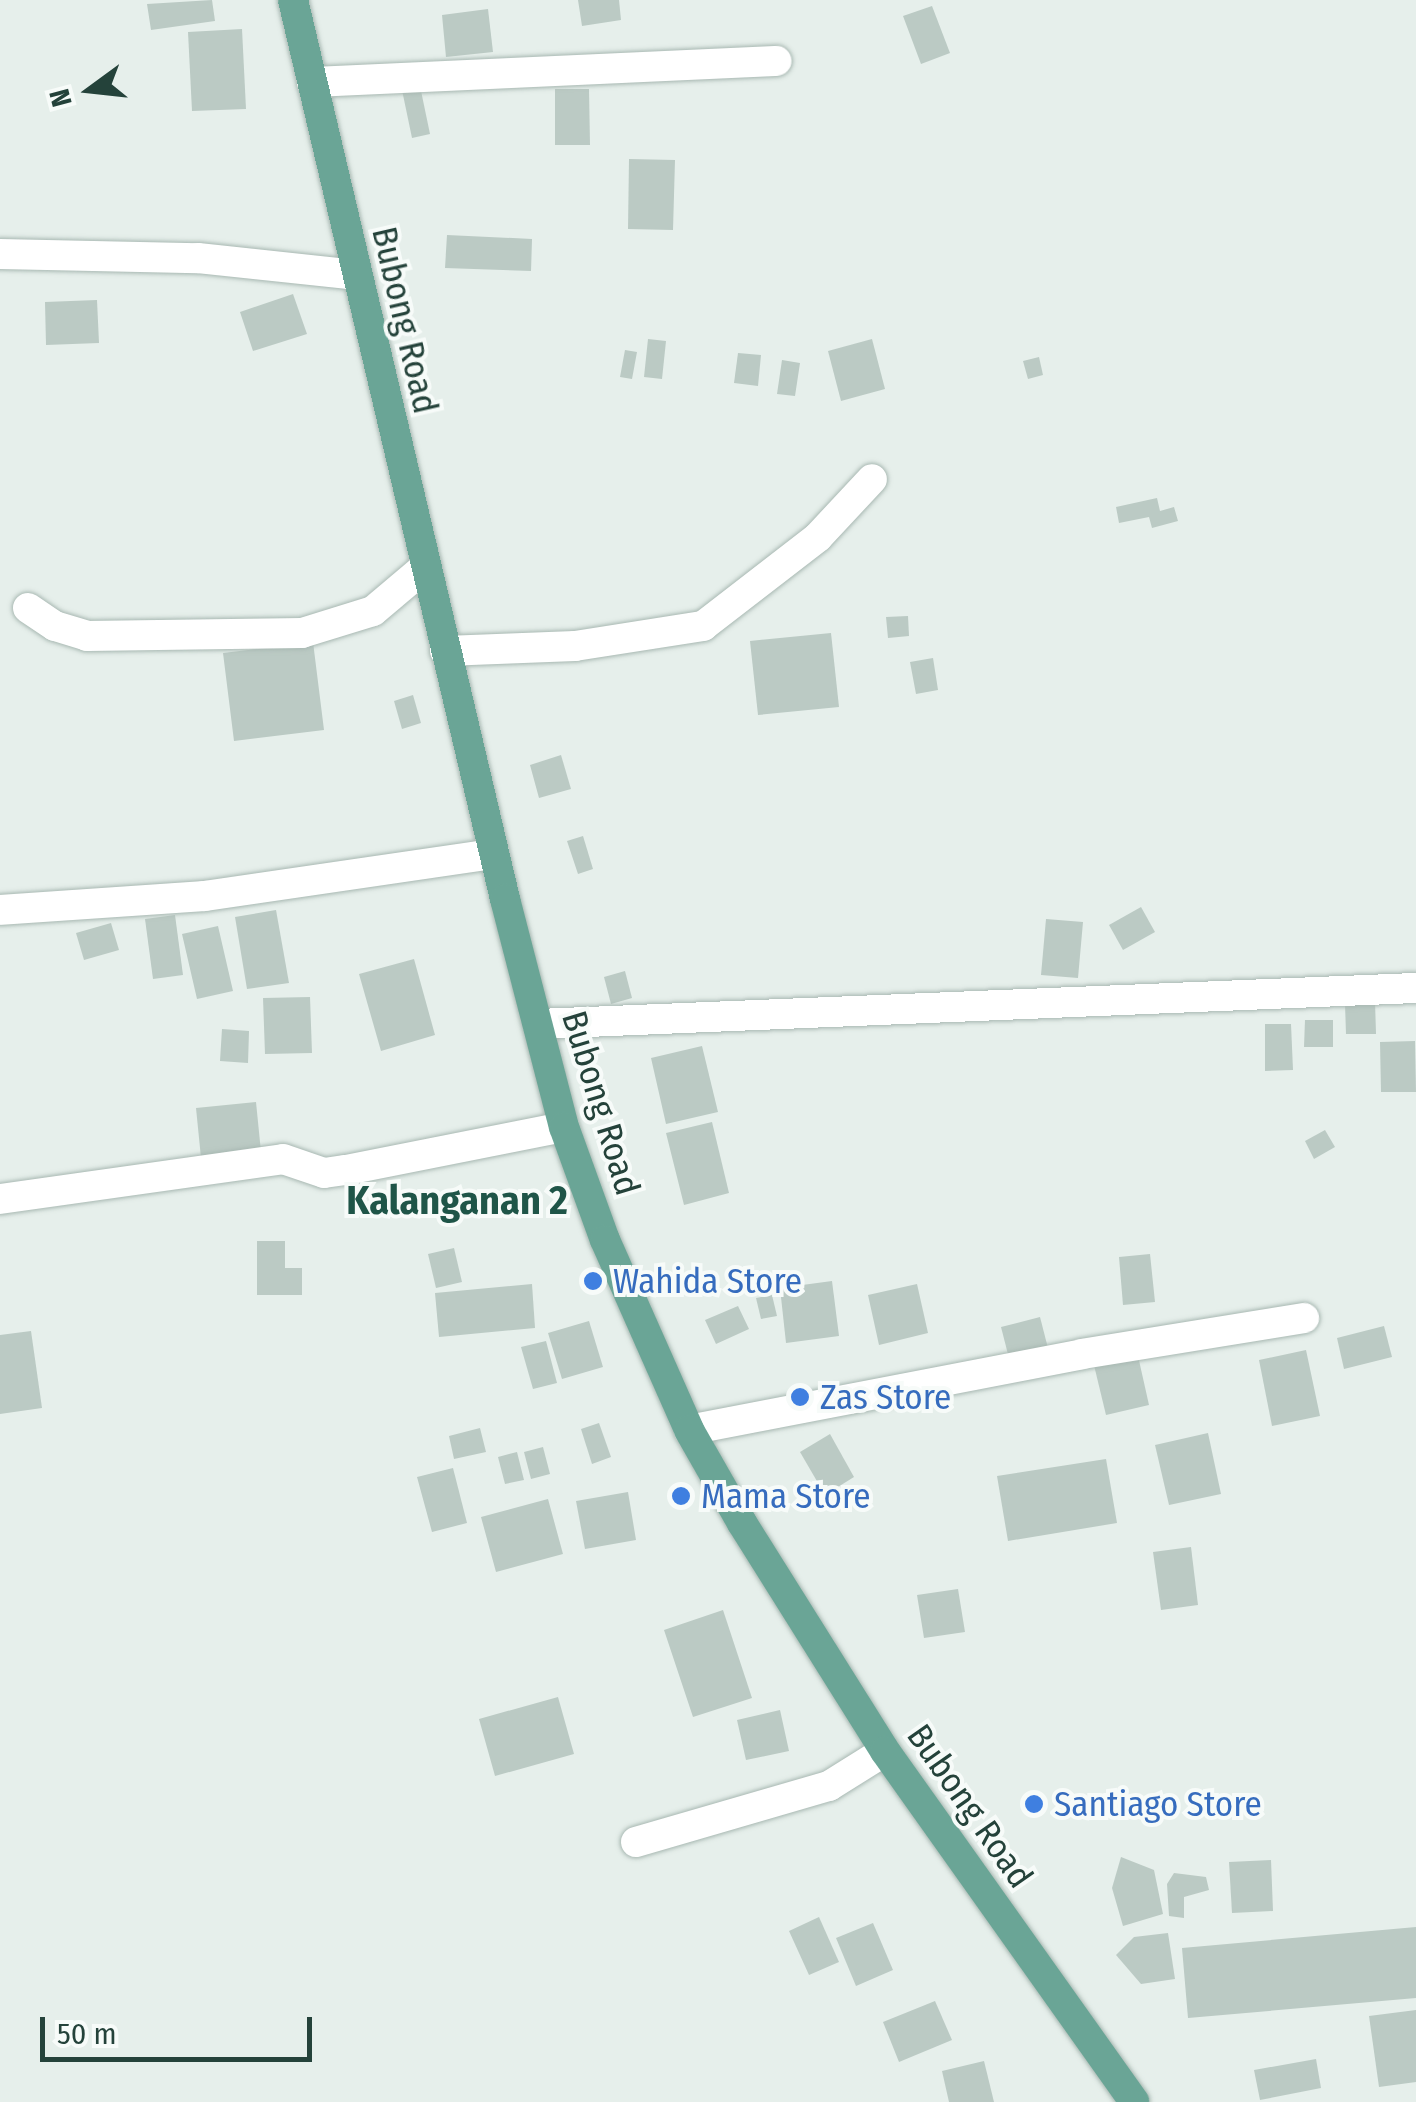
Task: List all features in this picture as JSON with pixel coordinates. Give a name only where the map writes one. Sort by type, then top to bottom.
[{"type":"main road","name":"Bubong Road","points":[[292,0],[424,567],[564,1128],[638,1321],[689,1430],[885,1751],[1134,2102]]},
{"type":"street","points":[[312,82],[776,61]]},
{"type":"street","points":[[0,254],[198,258],[356,275]]},
{"type":"street","points":[[445,651],[575,646],[703,626],[818,537],[872,479]]},
{"type":"street","points":[[28,608],[54,626],[87,636],[302,633],[373,611],[424,567]]},
{"type":"street","points":[[0,910],[204,896],[494,854]]},
{"type":"street","points":[[538,1024],[1416,988]]},
{"type":"street","points":[[0,1199],[283,1159],[324,1172],[346,1170],[564,1128]]},
{"type":"street","points":[[689,1430],[1082,1354],[1304,1318]]},
{"type":"street","points":[[636,1842],[829,1786],[885,1751]]},
{"type":"building","points":[[212,0],[215,21],[151,30],[147,4]]},
{"type":"building","points":[[578,0],[619,0],[621,20],[582,26]]},
{"type":"building","points":[[932,6],[950,53],[921,64],[903,16]]},
{"type":"building","points":[[488,9],[493,52],[446,57],[442,15]]},
{"type":"building","points":[[242,29],[246,109],[192,111],[188,32]]},
{"type":"building","points":[[420,86],[430,134],[412,138],[402,90]]},
{"type":"building","points":[[555,89],[589,89],[590,145],[555,145]]},
{"type":"building","points":[[629,159],[675,160],[673,230],[628,229]]},
{"type":"building","points":[[447,235],[532,239],[531,271],[445,268]]},
{"type":"building","points":[[293,294],[307,334],[253,351],[240,312]]},
{"type":"building","points":[[97,300],[99,343],[46,345],[45,302]]},
{"type":"building","points":[[648,339],[666,341],[662,379],[644,377]]},
{"type":"building","points":[[872,339],[885,389],[841,401],[828,351]]},
{"type":"building","points":[[625,350],[637,352],[632,379],[620,377]]},
{"type":"building","points":[[738,353],[761,355],[758,386],[734,383]]},
{"type":"building","points":[[1039,357],[1043,375],[1028,379],[1023,361]]},
{"type":"building","points":[[782,360],[800,363],[795,396],[777,394]]},
{"type":"building","points":[[1157,498],[1160,511],[1174,507],[1178,521],[1152,528],[1149,517],[1119,523],[1116,507]]},
{"type":"building","points":[[908,616],[909,636],[888,638],[886,617]]},
{"type":"building","points":[[831,633],[839,707],[758,715],[750,641]]},
{"type":"building","points":[[313,642],[324,730],[234,741],[223,653]]},
{"type":"building","points":[[933,658],[938,690],[916,694],[910,662]]},
{"type":"building","points":[[413,695],[421,723],[402,729],[394,701]]},
{"type":"building","points":[[561,755],[571,789],[539,798],[530,765]]},
{"type":"building","points":[[583,836],[593,869],[578,874],[567,841]]},
{"type":"building","points":[[1141,907],[1155,932],[1123,950],[1109,925]]},
{"type":"building","points":[[276,910],[289,983],[247,989],[235,917]]},
{"type":"building","points":[[175,915],[183,975],[153,979],[145,919]]},
{"type":"building","points":[[1046,919],[1083,922],[1078,978],[1041,975]]},
{"type":"building","points":[[111,923],[119,950],[84,960],[76,933]]},
{"type":"building","points":[[218,926],[233,991],[197,999],[182,934]]},
{"type":"building","points":[[414,959],[435,1035],[381,1051],[359,974]]},
{"type":"building","points":[[625,971],[632,998],[611,1004],[604,977]]},
{"type":"building","points":[[310,997],[312,1053],[265,1054],[263,998]]},
{"type":"building","points":[[1375,1002],[1376,1034],[1346,1034],[1345,1003]]},
{"type":"building","points":[[1305,1020],[1333,1020],[1333,1047],[1304,1047]]},
{"type":"building","points":[[1265,1024],[1291,1024],[1293,1070],[1265,1071]]},
{"type":"building","points":[[222,1029],[249,1031],[248,1063],[220,1061]]},
{"type":"building","points":[[1415,1041],[1416,1092],[1381,1092],[1380,1042]]},
{"type":"building","points":[[702,1046],[718,1112],[666,1124],[651,1058]]},
{"type":"building","points":[[256,1102],[261,1152],[201,1158],[196,1108]]},
{"type":"building","points":[[712,1122],[729,1193],[684,1205],[666,1133]]},
{"type":"building","points":[[1325,1130],[1335,1147],[1314,1159],[1305,1141]]},
{"type":"building","points":[[257,1241],[285,1241],[285,1268],[302,1268],[302,1295],[257,1295]]},
{"type":"building","points":[[454,1248],[462,1282],[436,1288],[428,1254]]},
{"type":"building","points":[[1150,1254],[1155,1302],[1123,1305],[1119,1257]]},
{"type":"building","points":[[832,1281],[839,1336],[786,1343],[780,1288]]},
{"type":"building","points":[[532,1284],[535,1328],[439,1337],[435,1293]]},
{"type":"building","points":[[917,1284],[928,1333],[879,1345],[868,1295]]},
{"type":"building","points":[[772,1295],[777,1316],[761,1319],[756,1298]]},
{"type":"building","points":[[738,1306],[749,1329],[716,1344],[705,1320]]},
{"type":"building","points":[[1040,1317],[1050,1356],[1011,1366],[1001,1327]]},
{"type":"building","points":[[589,1321],[603,1367],[562,1379],[548,1333]]},
{"type":"building","points":[[1384,1326],[1392,1357],[1344,1369],[1337,1338]]},
{"type":"building","points":[[31,1331],[42,1408],[0,1414],[0,1335]]},
{"type":"building","points":[[546,1341],[557,1383],[533,1389],[521,1347]]},
{"type":"building","points":[[1136,1347],[1149,1405],[1106,1415],[1092,1357]]},
{"type":"building","points":[[1306,1350],[1320,1416],[1272,1426],[1259,1360]]},
{"type":"building","points":[[599,1423],[611,1457],[592,1464],[581,1429]]},
{"type":"building","points":[[480,1428],[486,1452],[454,1459],[449,1436]]},
{"type":"building","points":[[1208,1433],[1221,1494],[1169,1505],[1155,1445]]},
{"type":"building","points":[[830,1434],[854,1477],[825,1495],[800,1452]]},
{"type":"building","points":[[543,1447],[550,1474],[531,1479],[524,1452]]},
{"type":"building","points":[[517,1452],[524,1480],[505,1484],[498,1457]]},
{"type":"building","points":[[1106,1459],[1117,1523],[1008,1541],[997,1476]]},
{"type":"building","points":[[453,1468],[467,1523],[432,1532],[417,1477]]},
{"type":"building","points":[[628,1492],[636,1540],[585,1549],[576,1501]]},
{"type":"building","points":[[548,1499],[563,1554],[496,1572],[481,1517]]},
{"type":"building","points":[[1191,1547],[1198,1605],[1161,1610],[1153,1552]]},
{"type":"building","points":[[958,1589],[965,1632],[924,1638],[917,1595]]},
{"type":"building","points":[[723,1610],[752,1698],[693,1717],[664,1630]]},
{"type":"building","points":[[558,1697],[574,1754],[495,1776],[479,1719]]},
{"type":"building","points":[[780,1710],[789,1751],[746,1760],[737,1720]]},
{"type":"building","points":[[1121,1857],[1154,1870],[1163,1914],[1123,1926],[1112,1888]]},
{"type":"building","points":[[1271,1860],[1273,1911],[1232,1913],[1229,1862]]},
{"type":"building","points":[[1174,1873],[1206,1877],[1209,1890],[1184,1897],[1184,1918],[1169,1916],[1167,1884]]},
{"type":"building","points":[[819,1917],[839,1962],[809,1975],[789,1931]]},
{"type":"building","points":[[873,1923],[893,1970],[856,1986],[836,1938]]},
{"type":"building","points":[[1416,1927],[1416,1998],[1188,2018],[1182,1948]]},
{"type":"building","points":[[1168,1933],[1175,1979],[1141,1984],[1116,1955],[1134,1937]]},
{"type":"building","points":[[935,2001],[952,2040],[899,2062],[883,2022]]},
{"type":"building","points":[[1416,2010],[1416,2082],[1379,2087],[1369,2016]]},
{"type":"building","points":[[1316,2059],[1321,2088],[1260,2100],[1254,2070]]},
{"type":"building","points":[[984,2061],[994,2102],[949,2102],[942,2071]]},
{"type":"place","name":"Wahida Store","points":[[593,1281]]},
{"type":"place","name":"Zas Store","points":[[800,1397]]},
{"type":"place","name":"Mama Store","points":[[681,1496]]},
{"type":"place","name":"Santiago Store","points":[[1034,1804]]},
{"type":"district","name":"Kalanganan 2","points":[[457,1201]]}]
